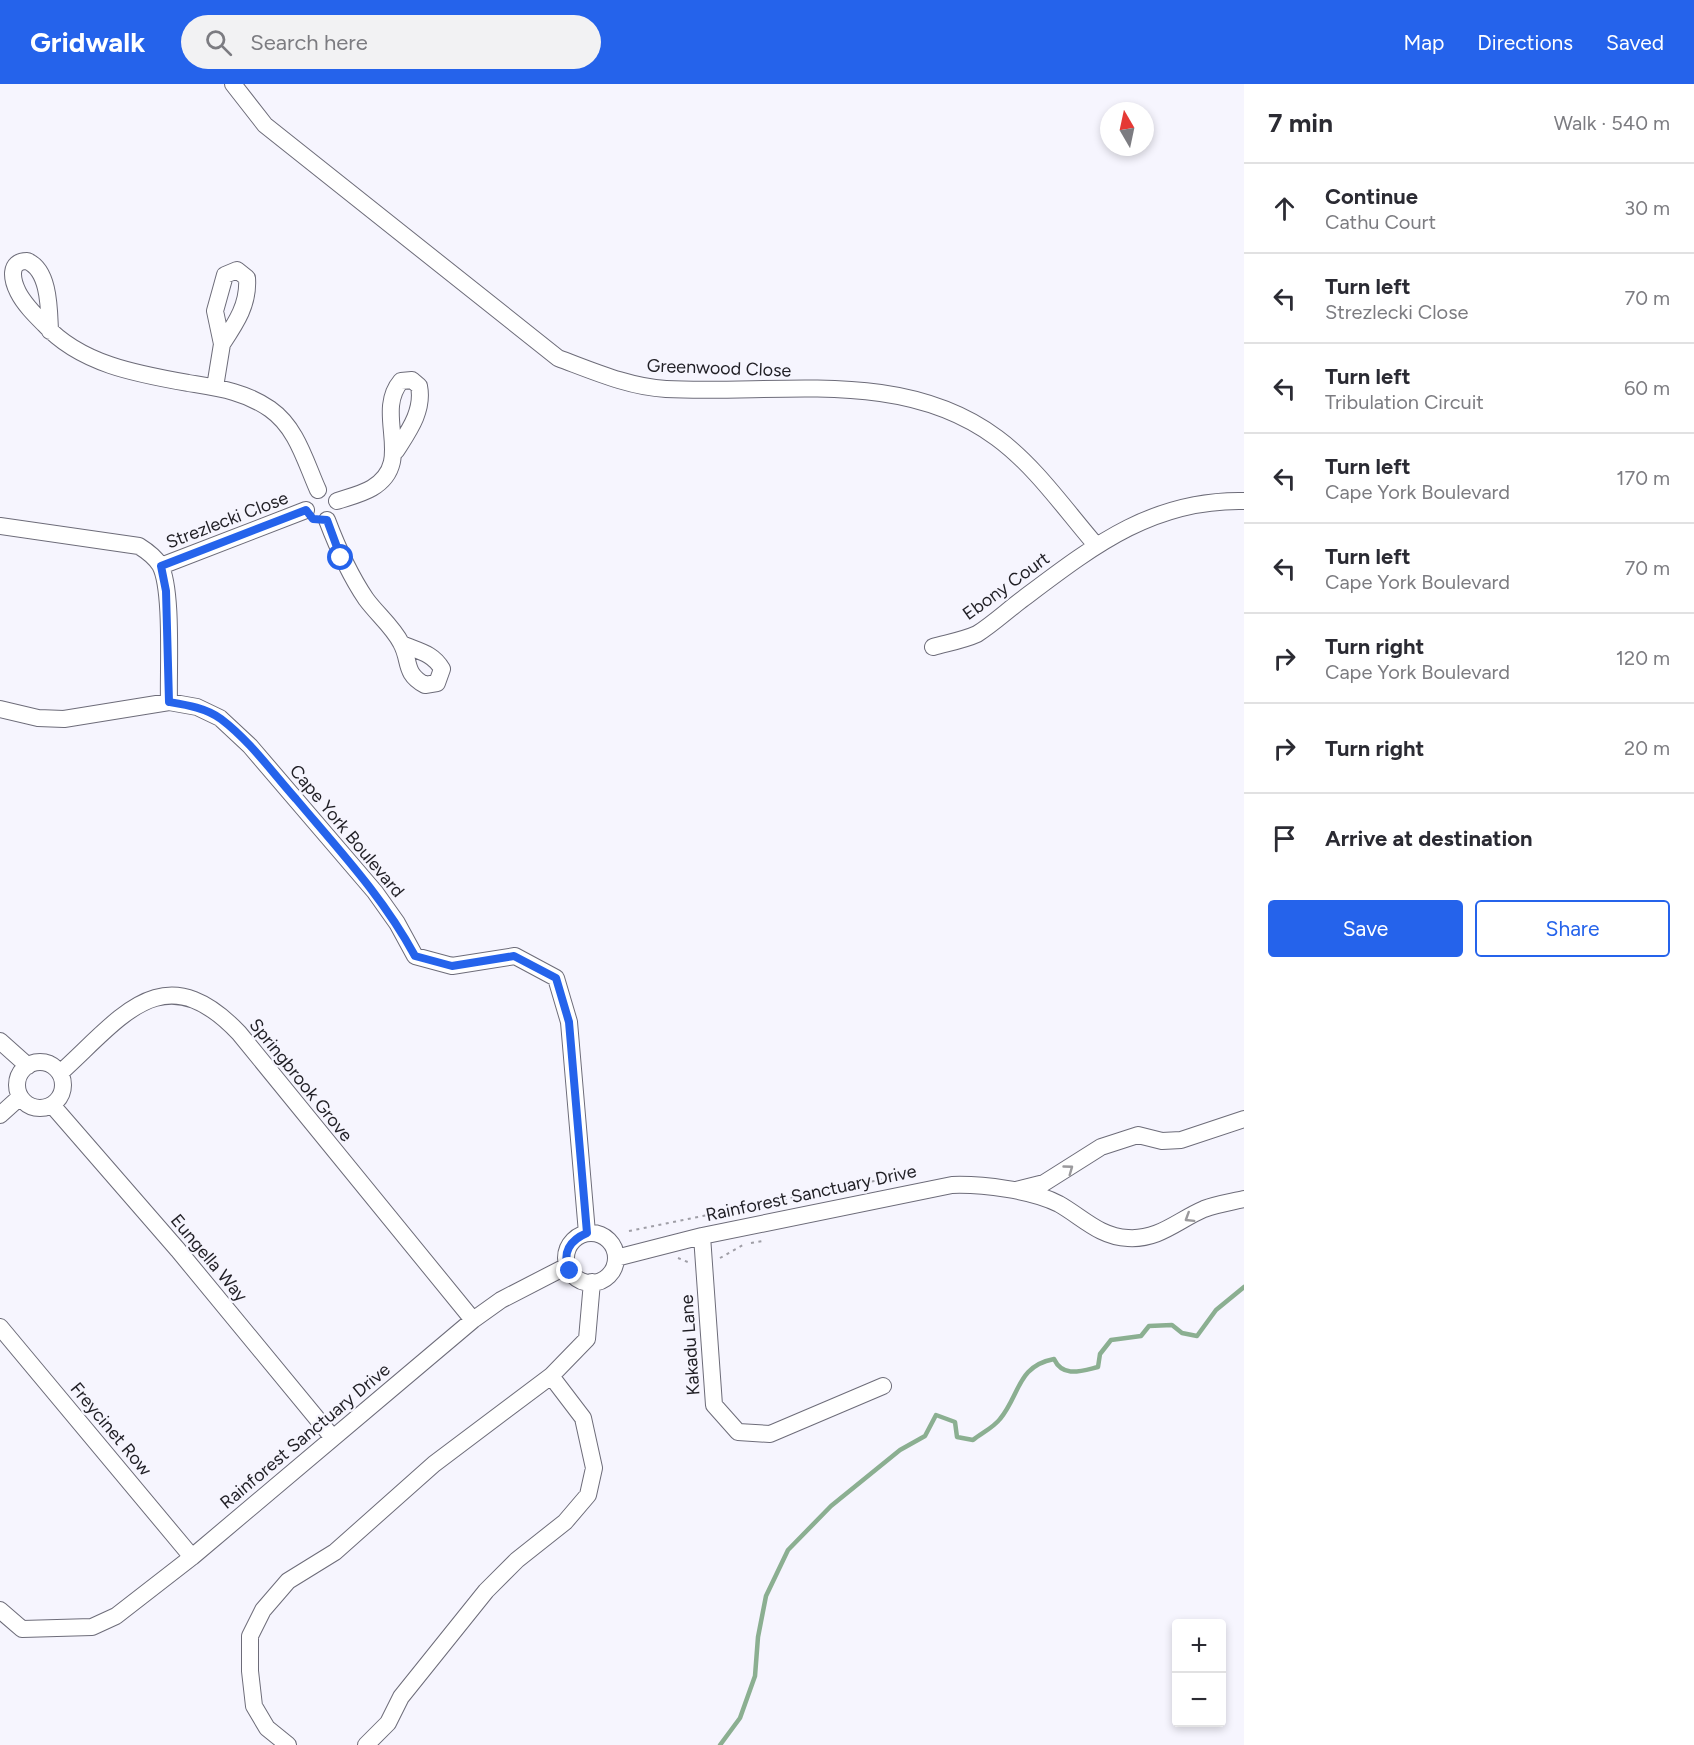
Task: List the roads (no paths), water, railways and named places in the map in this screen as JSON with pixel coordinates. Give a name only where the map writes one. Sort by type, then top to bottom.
[{"type":"street","name":"Greenwood Close","points":[[233,84],[265,125],[494,310],[558,358],[606,377],[664,389],[847,390],[916,399],[949,410],[997,438],[1024,461],[1095,544]]},
{"type":"street","points":[[50,331],[74,350],[117,368],[151,377],[234,391],[254,399],[285,421],[318,490]]},
{"type":"street","points":[[215,387],[222,344]]},
{"type":"street","points":[[338,501],[361,493],[382,480],[396,451]]},
{"type":"street","points":[[318,490],[330,491],[338,501],[336,513],[327,520],[313,519],[306,510],[308,497],[318,490]]},
{"type":"street","points":[[1095,544],[1154,515],[1189,505],[1244,501]]},
{"type":"street","name":"Strezlecki Close","points":[[161,566],[306,510]]},
{"type":"street","points":[[327,520],[341,558],[352,577],[402,644]]},
{"type":"street","points":[[0,525],[139,546],[161,566],[166,591],[169,702],[64,719],[38,718],[0,709]]},
{"type":"street","name":"Ebony Court","points":[[933,647],[976,634],[1095,544]]},
{"type":"street","name":"Cape York Boulevard","points":[[169,702],[196,707],[220,718],[250,746],[375,892],[397,923],[415,956],[452,966],[514,956],[556,978],[569,1022],[587,1233]]},
{"type":"street","name":"Springbrook Grove","points":[[60,1073],[129,1011],[144,1001],[157,996],[174,994],[203,1003],[223,1016],[239,1033],[473,1320]]},
{"type":"street","points":[[0,1041],[28,1066]]},
{"type":"street","points":[[45,1063],[60,1073],[63,1088],[59,1098],[52,1105],[34,1107],[20,1097],[17,1080],[28,1066],[45,1063]]},
{"type":"street","points":[[0,1115],[20,1097]]},
{"type":"street","name":"Eungella Way","points":[[52,1105],[178,1250],[333,1438]]},
{"type":"street","name":"Rainforest Sanctuary Drive","points":[[1015,1191],[1044,1183],[1101,1147],[1138,1135],[1162,1140],[1181,1140],[1244,1119]]},
{"type":"street","name":"Rainforest Sanctuary Drive","points":[[616,1258],[702,1236],[952,1185],[977,1184],[1015,1191],[1057,1203],[1100,1231],[1130,1239],[1153,1236],[1202,1210],[1244,1199]]},
{"type":"street","points":[[587,1233],[605,1238],[611,1244],[616,1258],[612,1271],[606,1277],[591,1282],[576,1278],[567,1266],[566,1257],[570,1245],[576,1238],[587,1233]]},
{"type":"street","name":"Kakadu Lane","points":[[702,1236],[714,1405],[738,1432],[770,1434],[883,1386]]},
{"type":"street","name":"Rainforest Sanctuary Drive","points":[[0,1610],[21,1629],[66,1630],[93,1627],[116,1616],[192,1557],[473,1320],[501,1300],[567,1266]]},
{"type":"street","points":[[288,1745],[267,1728],[255,1706],[250,1671],[250,1636],[262,1610],[288,1581],[335,1552],[434,1464],[551,1376],[586,1339],[591,1282]]},
{"type":"street","name":"Freycinet Row","points":[[0,1327],[192,1557]]},
{"type":"street","points":[[366,1745],[388,1723],[401,1697],[456,1632],[486,1591],[517,1560],[565,1522],[588,1495],[594,1468],[583,1418],[551,1376]]},
{"type":"waterway","points":[[720,1745],[740,1718],[755,1676],[758,1637],[766,1596],[788,1550],[831,1506],[900,1450],[925,1436],[936,1415],[955,1422],[957,1437],[973,1440],[997,1422],[1007,1410],[1026,1375],[1033,1368],[1054,1359],[1062,1369],[1067,1371],[1098,1367],[1100,1354],[1111,1340],[1141,1336],[1149,1326],[1172,1325],[1182,1333],[1197,1336],[1216,1310],[1244,1287]]}]
